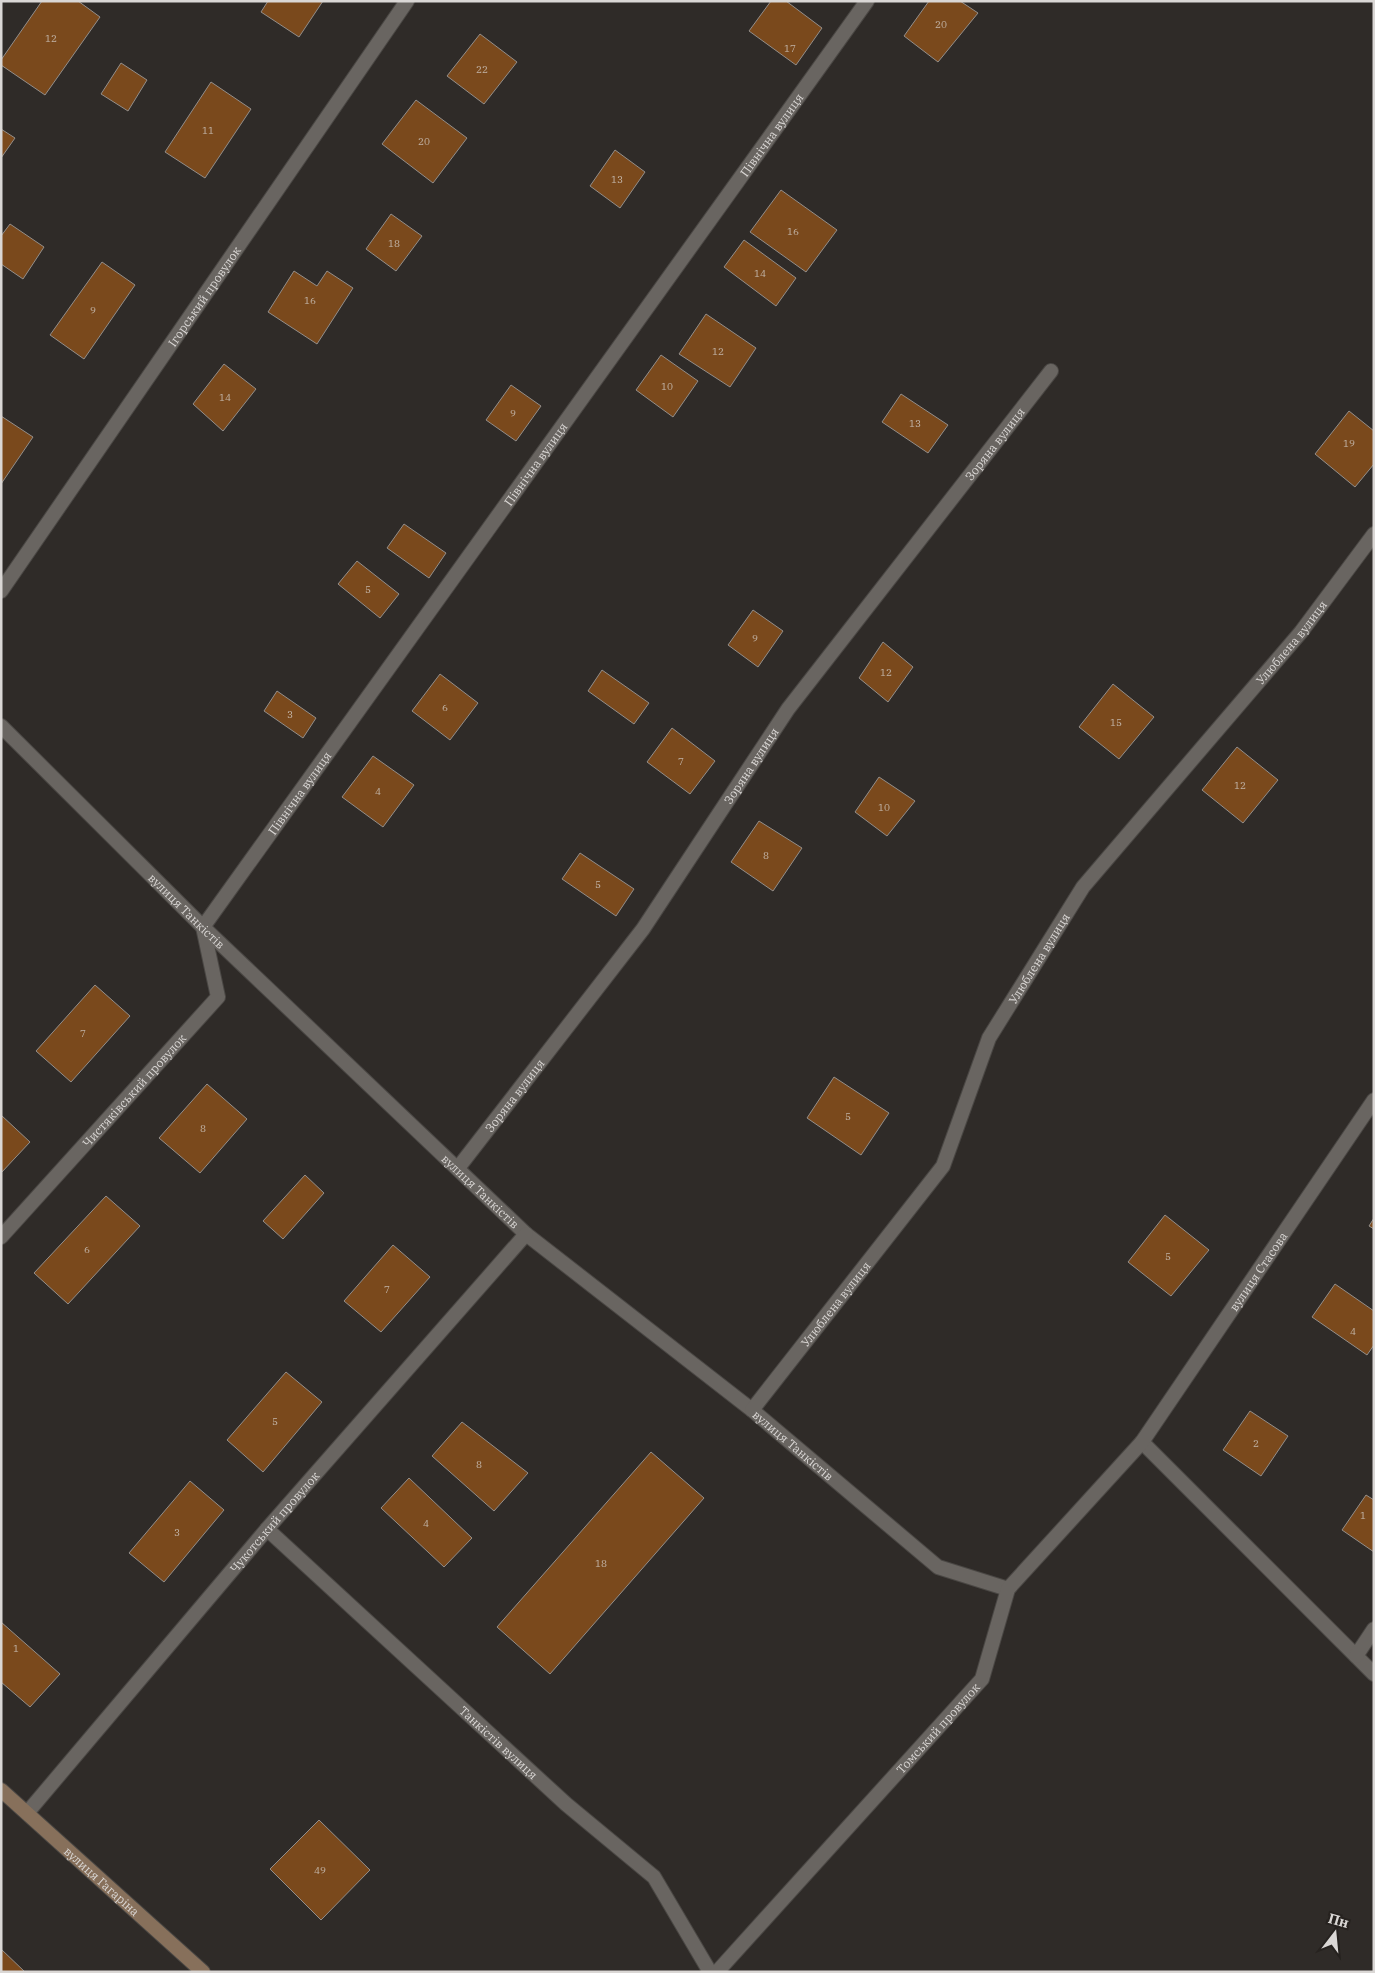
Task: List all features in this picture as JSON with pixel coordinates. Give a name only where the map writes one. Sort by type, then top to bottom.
[{"type":"main road","name":"вулиця Гагаріна","points":[[1,1790],[203,1972]]},
{"type":"street","name":"Ігорський провулок","points":[[1,591],[407,1]]},
{"type":"street","name":"Північна вулиця","points":[[203,927],[868,1]]},
{"type":"street","name":"Зоряна вулиця","points":[[458,1168],[644,928],[788,709],[1051,371]]},
{"type":"street","name":"Улюблена вулиця","points":[[752,1410],[943,1166],[989,1038],[1084,887],[1301,632],[1374,534]]},
{"type":"street","name":"вулиця Танкістів","points":[[1,726],[203,927],[526,1234],[752,1410],[938,1567],[1008,1589]]},
{"type":"street","name":"Чистяківський провулок","points":[[1,1237],[218,997],[203,927]]},
{"type":"street","name":"вулиця Стасова","points":[[1142,1442],[1374,1100]]},
{"type":"street","name":"Чукотський провулок","points":[[27,1813],[267,1529],[526,1234]]},
{"type":"street","name":"Томський провулок","points":[[716,1972],[982,1678],[1008,1589],[1142,1442]]},
{"type":"street","points":[[1142,1442],[1374,1674]]},
{"type":"street","name":"Танкістів вулиця","points":[[267,1529],[566,1804],[654,1877],[710,1972]]},
{"type":"street","points":[[1356,1656],[1374,1629]]},
{"type":"building","points":[[42,1],[78,1],[100,17],[45,95],[1,65],[1,60]]},
{"type":"building","points":[[268,1],[323,1],[299,37],[261,12]]},
{"type":"building","points":[[771,1],[786,1],[822,28],[796,65],[749,31]]},
{"type":"building","points":[[929,1],[960,1],[978,13],[938,62],[904,36]]},
{"type":"building","points":[[480,34],[517,62],[484,104],[447,76]]},
{"type":"building","points":[[121,63],[147,80],[128,111],[101,94]]},
{"type":"building","points":[[211,82],[251,109],[205,178],[165,152]]},
{"type":"building","points":[[416,100],[467,138],[433,183],[382,144]]},
{"type":"building","points":[[1,129],[15,138],[1,158]]},
{"type":"building","points":[[615,150],[645,172],[620,208],[590,186]]},
{"type":"building","points":[[781,190],[837,230],[806,272],[750,232]]},
{"type":"building","points":[[391,214],[422,236],[396,271],[366,249]]},
{"type":"building","points":[[10,224],[44,247],[23,279],[1,264],[1,236]]},
{"type":"building","points":[[744,240],[796,278],[776,306],[724,267]]},
{"type":"building","points":[[102,262],[135,285],[84,359],[50,335]]},
{"type":"building","points":[[294,271],[317,286],[327,271],[353,288],[317,344],[268,312]]},
{"type":"building","points":[[706,314],[756,348],[730,387],[679,354]]},
{"type":"building","points":[[661,355],[698,381],[673,417],[636,390]]},
{"type":"building","points":[[224,364],[256,389],[223,431],[193,404]]},
{"type":"building","points":[[511,385],[541,406],[516,441],[486,420]]},
{"type":"building","points":[[901,394],[948,425],[928,453],[882,422]]},
{"type":"building","points":[[1349,411],[1374,431],[1374,464],[1355,487],[1315,454]]},
{"type":"building","points":[[1,416],[33,437],[1,484]]},
{"type":"building","points":[[404,524],[446,553],[429,578],[387,548]]},
{"type":"building","points":[[357,561],[399,594],[380,618],[338,584]]},
{"type":"building","points":[[753,610],[783,631],[758,667],[728,645]]},
{"type":"building","points":[[883,642],[913,667],[888,702],[859,678]]},
{"type":"building","points":[[602,670],[649,703],[634,724],[588,691]]},
{"type":"building","points":[[440,674],[478,703],[450,740],[412,711]]},
{"type":"building","points":[[1113,684],[1154,717],[1119,759],[1079,727]]},
{"type":"building","points":[[277,691],[316,718],[303,738],[264,711]]},
{"type":"building","points":[[672,728],[715,761],[690,794],[647,762]]},
{"type":"building","points":[[1237,747],[1278,780],[1243,823],[1202,790]]},
{"type":"building","points":[[373,756],[414,785],[383,827],[342,797]]},
{"type":"building","points":[[879,777],[915,801],[887,836],[855,812]]},
{"type":"building","points":[[759,821],[802,848],[773,891],[731,862]]},
{"type":"building","points":[[580,853],[634,889],[616,916],[562,879]]},
{"type":"building","points":[[95,985],[130,1016],[71,1082],[36,1051]]},
{"type":"building","points":[[834,1077],[889,1113],[861,1155],[807,1118]]},
{"type":"building","points":[[207,1084],[247,1119],[200,1173],[159,1138]]},
{"type":"building","points":[[1,1115],[30,1142],[1,1173]]},
{"type":"building","points":[[305,1175],[324,1193],[283,1239],[263,1221]]},
{"type":"building","points":[[106,1196],[140,1226],[68,1304],[34,1273]]},
{"type":"building","points":[[1165,1215],[1209,1250],[1171,1296],[1128,1262]]},
{"type":"building","points":[[1374,1218],[1374,1229],[1369,1226]]},
{"type":"building","points":[[393,1245],[430,1277],[381,1332],[344,1301]]},
{"type":"building","points":[[1335,1284],[1374,1311],[1374,1345],[1367,1355],[1312,1317]]},
{"type":"building","points":[[286,1372],[322,1402],[263,1472],[227,1440]]},
{"type":"building","points":[[1250,1411],[1288,1436],[1261,1476],[1223,1450]]},
{"type":"building","points":[[462,1422],[528,1473],[494,1511],[432,1456]]},
{"type":"building","points":[[651,1452],[704,1498],[550,1674],[497,1627]]},
{"type":"building","points":[[409,1478],[472,1538],[444,1567],[381,1508]]},
{"type":"building","points":[[190,1481],[224,1510],[164,1582],[129,1553]]},
{"type":"building","points":[[1366,1495],[1374,1500],[1374,1552],[1342,1530]]},
{"type":"building","points":[[1,1622],[60,1674],[30,1707],[1,1682]]},
{"type":"building","points":[[319,1820],[370,1870],[321,1920],[270,1869]]},
{"type":"building","points":[[1,1949],[25,1972],[1,1972]]}]
